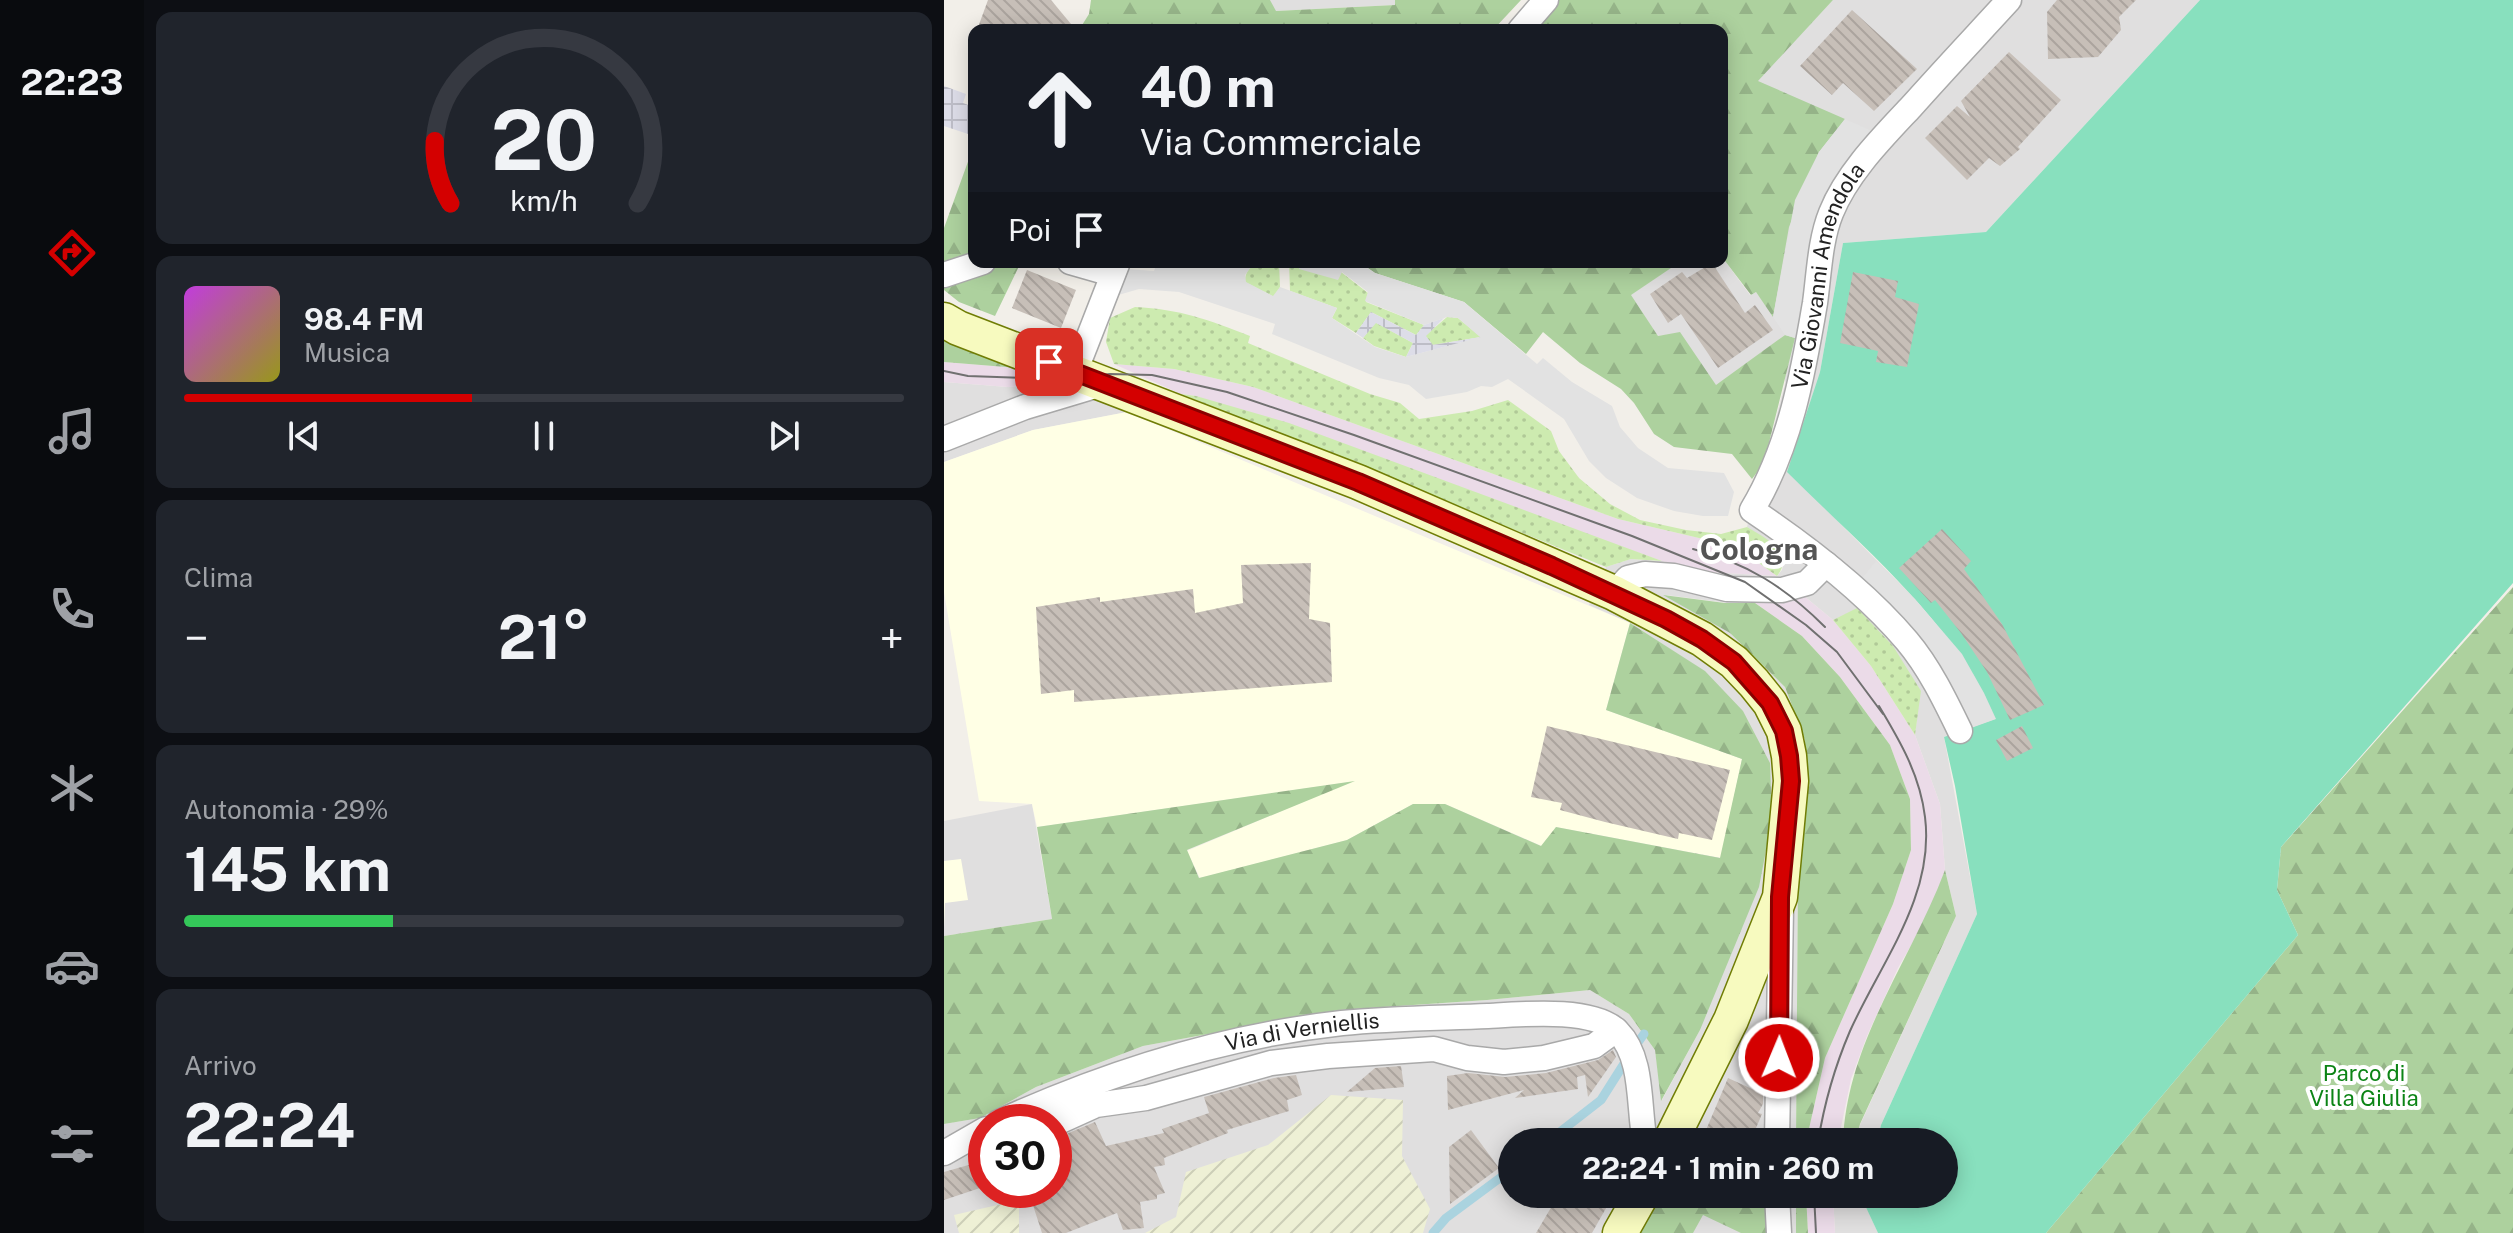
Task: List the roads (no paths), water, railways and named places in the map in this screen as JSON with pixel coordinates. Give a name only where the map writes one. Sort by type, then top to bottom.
[{"type":"main road","points":[[944,320],[1358,482],[1614,593],[1702,639],[1734,662],[1770,703],[1784,731],[1791,781],[1780,897],[1731,1020],[1677,1128]]},
{"type":"main road","points":[[1620,1233],[1634,1208]]},
{"type":"street","points":[[1525,24],[1546,0]]},
{"type":"street","name":"Via Giovanni Amendola","points":[[1960,731],[1941,693],[1908,641],[1826,564],[1752,510],[1771,477],[1790,423],[1807,350],[1830,214],[1844,187],[1889,131],[2009,0]]},
{"type":"street","points":[[944,275],[968,267]]},
{"type":"street","points":[[944,439],[1090,377],[1115,268]]},
{"type":"street","points":[[1614,593],[1628,578],[1645,574],[1674,576],[1727,589],[1782,590],[1807,583],[1826,564]]},
{"type":"street","points":[[1777,1128],[1780,897]]},
{"type":"street","name":"Via di Verniellis","points":[[1043,1104],[1161,1061],[1251,1037],[1344,1023],[1523,1014],[1594,1017],[1616,1030],[1594,1046],[1531,1059],[1467,1058],[1434,1049],[1271,1063],[1146,1098],[1096,1105],[1072,1116]]},
{"type":"street","points":[[1616,1030],[1630,1047],[1643,1128]]},
{"type":"street","points":[[945,1153],[968,1140]]},
{"type":"street","points":[[945,1153],[968,1149]]},
{"type":"street","points":[[1778,1208],[1779,1233]]},
{"type":"waterway","points":[[1634,1048],[1644,1034]]},
{"type":"waterway","points":[[1565,1128],[1601,1100],[1627,1059]]},
{"type":"waterway","points":[[1433,1233],[1446,1218],[1498,1179]]},
{"type":"tram line","points":[[944,371],[968,376],[1060,379],[1110,374],[1152,375],[1227,392],[1632,536],[1745,582],[1806,625],[1837,652],[1883,714]]},
{"type":"tram line","points":[[1693,549],[1731,561],[1764,578],[1825,627]]},
{"type":"tram line","points":[[1821,1128],[1850,1031],[1914,901],[1926,846],[1925,817],[1919,787],[1901,745],[1879,706]]},
{"type":"tram line","points":[[1815,1208],[1816,1233]]},
{"type":"district","name":"Cologna","points":[[1759,550]]},
{"type":"park label","name":"Parco di Villa Giulia","points":[[2364,1086]]}]
